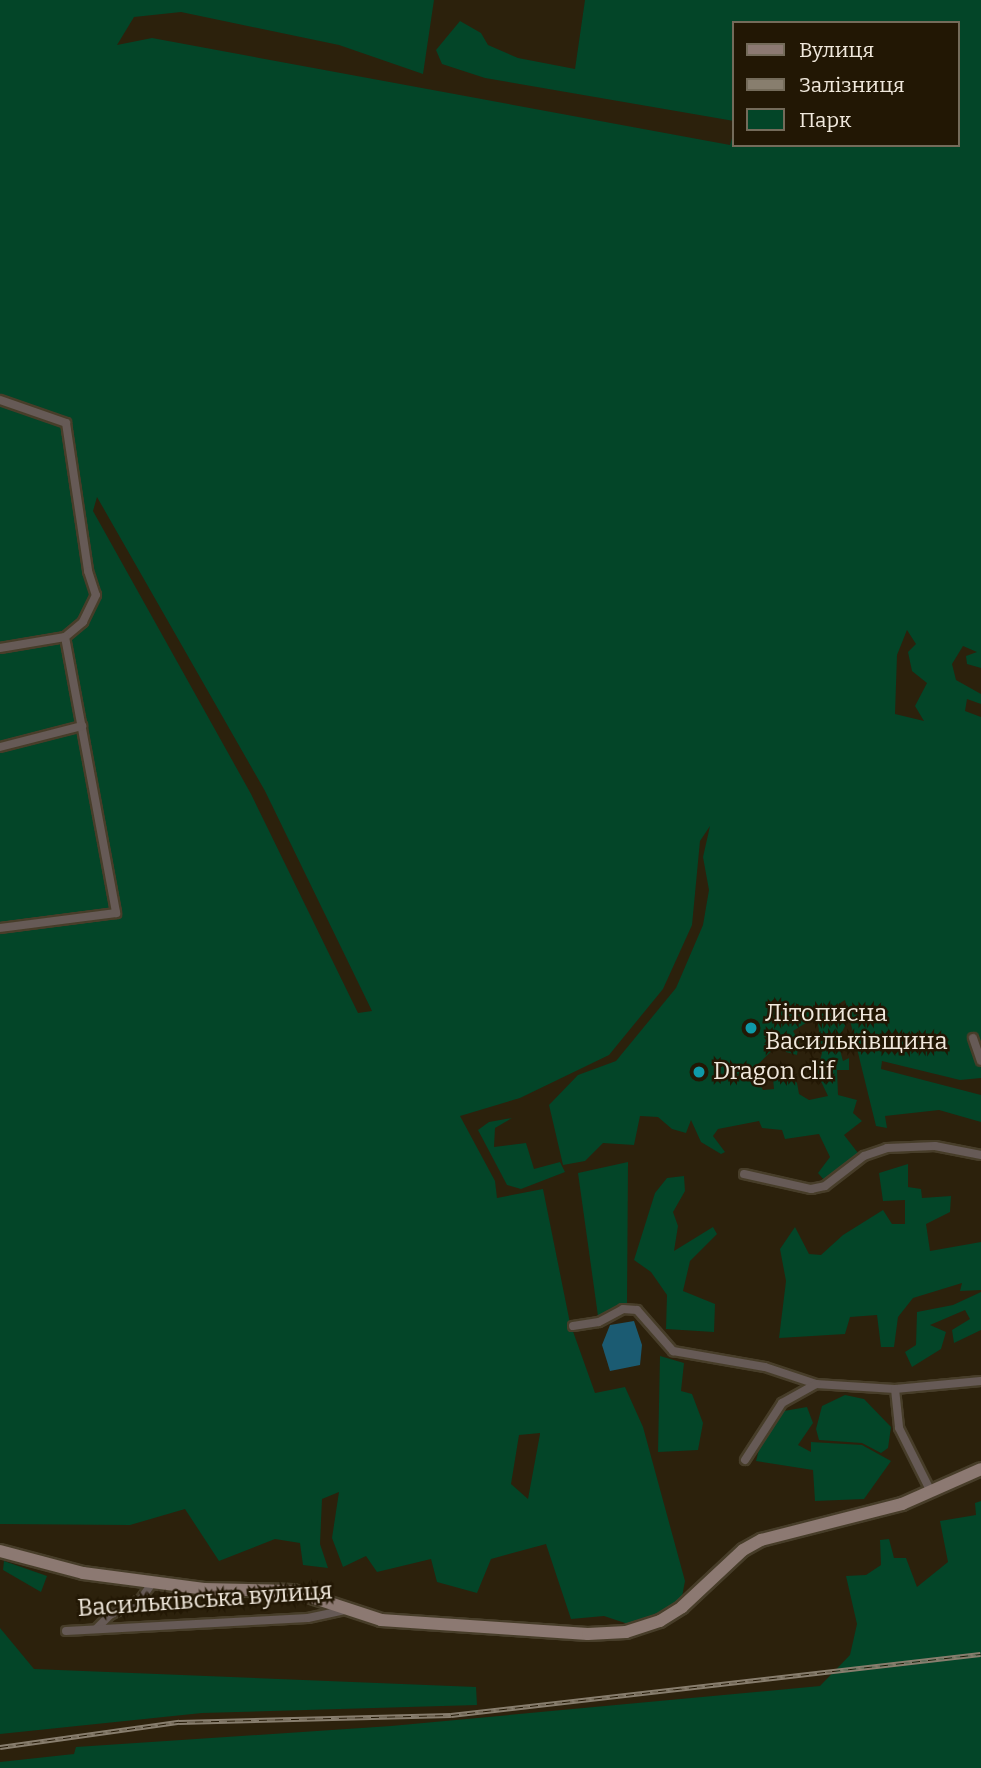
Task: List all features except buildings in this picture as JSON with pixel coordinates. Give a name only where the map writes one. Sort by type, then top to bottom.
[{"type":"street","points":[[0,400],[66,423],[88,571],[96,595],[83,622],[65,637],[0,648]]},
{"type":"street","points":[[0,928],[116,913],[65,637]]},
{"type":"street","points":[[0,747],[82,726]]},
{"type":"street","points":[[973,1038],[981,1061]]},
{"type":"street","points":[[744,1174],[811,1189],[825,1186],[864,1156],[887,1148],[935,1146],[981,1155]]},
{"type":"street","points":[[573,1325],[599,1322],[623,1309],[637,1310],[673,1351],[765,1367],[816,1384],[895,1389],[981,1381]]},
{"type":"street","points":[[745,1460],[782,1403],[816,1384]]},
{"type":"street","points":[[895,1389],[900,1428],[931,1492]]},
{"type":"street","name":"Васильківська вулиця","points":[[0,1551],[83,1573],[227,1590],[293,1591],[381,1620],[444,1627],[626,1632],[660,1621],[682,1607],[743,1550],[761,1540],[902,1504],[981,1469]]},
{"type":"street","points":[[97,1629],[110,1615],[141,1599],[153,1582]]},
{"type":"street","name":"Васильківська вулиця","points":[[66,1632],[308,1618],[347,1610]]},
{"type":"green space","points":[[0,0],[434,0],[423,74],[339,45],[181,12],[134,17],[117,45],[152,38],[730,145],[732,138],[732,147],[960,147],[960,21],[732,21],[732,121],[485,78],[442,64],[436,50],[460,21],[481,33],[488,45],[518,58],[575,69],[585,0],[981,0],[981,668],[967,664],[966,656],[977,652],[963,646],[952,664],[956,680],[981,694],[981,704],[967,699],[965,711],[981,717],[981,1078],[960,1080],[882,1061],[881,1069],[981,1095],[981,1122],[939,1110],[885,1116],[887,1128],[876,1126],[845,1000],[837,1005],[847,1022],[840,1036],[840,1050],[843,1061],[849,1058],[849,1070],[837,1070],[838,1095],[857,1100],[853,1113],[862,1121],[844,1135],[858,1153],[824,1180],[818,1173],[830,1157],[819,1134],[785,1139],[782,1130],[762,1128],[759,1121],[718,1129],[713,1136],[725,1152],[721,1154],[701,1142],[691,1120],[686,1133],[672,1129],[658,1117],[640,1116],[634,1145],[603,1143],[585,1161],[563,1165],[549,1105],[578,1075],[616,1061],[676,988],[703,925],[709,890],[703,857],[710,826],[700,841],[692,925],[663,989],[609,1055],[520,1098],[460,1116],[495,1181],[497,1198],[543,1189],[570,1323],[595,1393],[625,1387],[643,1427],[685,1581],[681,1602],[631,1625],[604,1616],[571,1619],[546,1544],[491,1559],[477,1593],[437,1582],[431,1559],[377,1572],[366,1556],[343,1567],[332,1538],[339,1492],[322,1499],[320,1544],[328,1568],[303,1565],[300,1543],[275,1539],[219,1561],[185,1509],[130,1525],[0,1524]],"holes":[[[97,497],[265,791],[372,1011],[358,1013],[251,794],[93,511]],[[907,630],[916,644],[908,652],[912,671],[927,683],[915,706],[924,721],[895,714],[897,655]],[[817,1016],[822,1053],[817,1073],[828,1096],[809,1100],[799,1094],[797,1083],[789,1074],[773,1078],[774,1089],[763,1090],[752,1070],[783,1040],[786,1052],[797,1055],[799,1042],[793,1031]],[[540,1433],[528,1499],[511,1484],[519,1435]]]},
{"type":"green space","points":[[512,1118],[495,1128],[494,1147],[526,1143],[534,1169],[560,1162],[565,1172],[521,1189],[507,1185],[478,1130],[489,1122]]},
{"type":"green space","points":[[628,1162],[627,1303],[598,1316],[578,1173]]},
{"type":"green space","points":[[908,1164],[908,1187],[921,1189],[922,1198],[951,1196],[950,1212],[926,1224],[930,1251],[981,1242],[981,1290],[960,1291],[962,1283],[913,1298],[898,1317],[894,1347],[881,1347],[877,1315],[850,1317],[845,1334],[779,1338],[786,1281],[780,1249],[795,1227],[809,1254],[821,1255],[843,1235],[883,1210],[892,1224],[905,1224],[905,1200],[883,1201],[879,1173]]},
{"type":"green space","points":[[684,1176],[685,1191],[673,1212],[678,1226],[674,1251],[713,1227],[717,1234],[690,1261],[683,1291],[715,1304],[714,1332],[666,1329],[667,1295],[651,1272],[634,1260],[655,1193],[667,1178]]},
{"type":"green space","points":[[981,1292],[981,1330],[954,1343],[952,1330],[970,1319],[965,1310],[930,1325],[946,1332],[941,1349],[912,1367],[905,1352],[916,1345],[917,1312],[953,1305]]},
{"type":"green space","points":[[660,1356],[684,1363],[681,1391],[692,1394],[703,1423],[698,1450],[658,1452]]},
{"type":"green space","points":[[845,1395],[864,1399],[891,1427],[888,1448],[881,1453],[862,1443],[819,1440],[816,1429],[822,1406]]},
{"type":"green space","points":[[807,1407],[813,1423],[798,1445],[811,1452],[811,1442],[862,1445],[891,1461],[864,1499],[815,1501],[813,1470],[756,1461],[759,1449],[784,1411]]},
{"type":"green space","points":[[981,1501],[981,1768],[0,1768],[0,1762],[74,1754],[76,1747],[391,1726],[820,1686],[850,1655],[857,1624],[846,1576],[866,1575],[881,1565],[880,1540],[889,1539],[894,1558],[906,1558],[917,1587],[948,1562],[940,1521],[976,1515],[975,1503]]},
{"type":"green space","points":[[4,1561],[47,1576],[41,1592],[3,1570]]},
{"type":"green space","points":[[0,1628],[34,1669],[476,1687],[477,1705],[202,1713],[0,1734]]},
{"type":"water","points":[[634,1321],[642,1345],[640,1365],[610,1371],[602,1345],[610,1325]]},
{"type":"railway","points":[[0,1747],[179,1722],[451,1715],[981,1654]]},
{"type":"place","name":"Літописна Васильківщина","points":[[751,1028]]},
{"type":"place","name":"Dragon clif","points":[[699,1072]]}]
